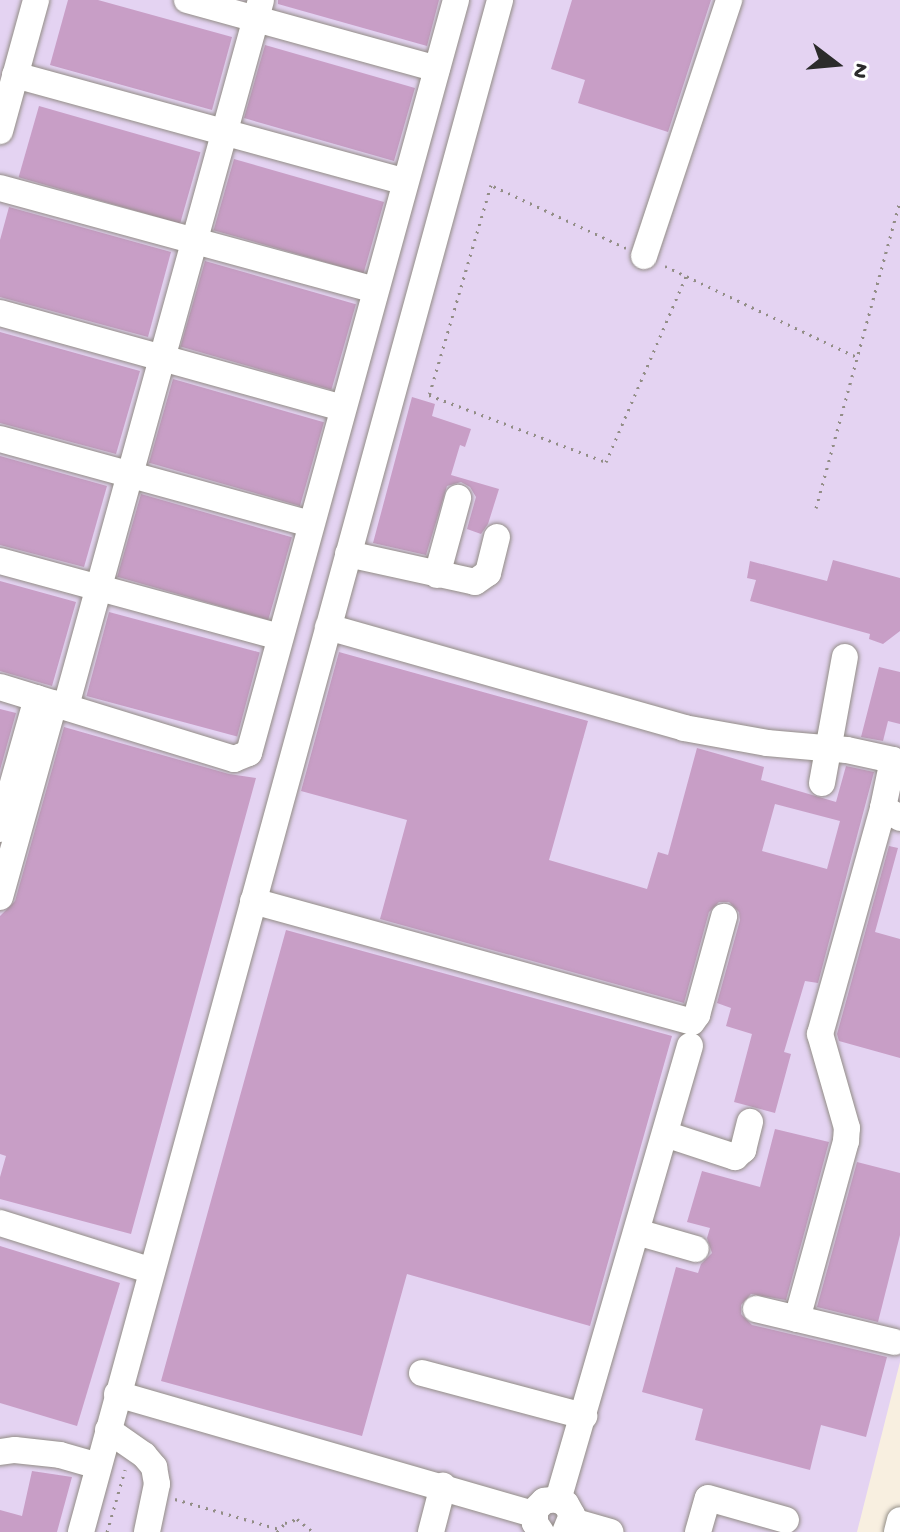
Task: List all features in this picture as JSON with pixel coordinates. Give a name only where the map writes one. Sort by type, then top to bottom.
[{"type":"street","points":[[0,131],[36,0]]},
{"type":"street","points":[[187,0],[258,9],[437,69]]},
{"type":"street","points":[[0,687],[234,759],[245,757],[456,0]]},
{"type":"street","points":[[81,1532],[500,0]]},
{"type":"street","points":[[644,256],[729,0]]},
{"type":"street","points":[[0,829],[99,588],[258,9]]},
{"type":"street","points":[[15,75],[405,182]]},
{"type":"street","points":[[0,188],[375,290]]},
{"type":"street","points":[[0,313],[343,408]]},
{"type":"street","points":[[0,439],[310,524]]},
{"type":"street","points":[[437,575],[458,498]]},
{"type":"street","points":[[348,554],[475,582],[484,579],[497,537]]},
{"type":"street","points":[[0,561],[279,637]]},
{"type":"street","points":[[328,627],[684,728],[897,761],[891,813],[820,1034],[847,1128],[846,1141],[797,1319]]},
{"type":"street","points":[[822,783],[845,657]]},
{"type":"street","points":[[0,897],[52,702]]},
{"type":"street","points":[[253,901],[692,1022],[697,1015],[724,917]]},
{"type":"street","points":[[565,1517],[584,1416],[690,1046]]},
{"type":"street","points":[[665,1134],[735,1157],[743,1150],[750,1122]]},
{"type":"street","points":[[0,1223],[152,1271]]},
{"type":"street","points":[[637,1232],[696,1249]]},
{"type":"street","points":[[756,1309],[894,1342]]},
{"type":"street","points":[[422,1373],[584,1416]]},
{"type":"street","points":[[117,1394],[443,1486],[538,1523],[544,1501],[565,1517],[610,1532]]},
{"type":"street","points":[[108,1430],[144,1455],[154,1467],[157,1484],[147,1532]]},
{"type":"street","points":[[0,1452],[15,1450],[60,1455],[98,1466]]},
{"type":"street","points":[[431,1532],[443,1486]]},
{"type":"street","points":[[698,1532],[708,1498],[786,1520]]},
{"type":"street","points":[[897,1532],[900,1520]]},
{"type":"path","points":[[686,276],[606,462],[429,395],[491,185],[644,256],[857,357]]},
{"type":"path","points":[[816,508],[900,201]]},
{"type":"path","points":[[107,1532],[127,1461]]},
{"type":"path","points":[[175,1499],[278,1530],[285,1523],[297,1519],[313,1532]]},
{"type":"shaded area","points":[[0,0],[900,0],[900,1362],[857,1532],[0,1532]]},
{"type":"building","points":[[68,0],[98,0],[232,37],[212,110],[50,65]]},
{"type":"building","points":[[278,0],[439,0],[427,46],[278,4]]},
{"type":"building","points":[[572,0],[711,0],[668,132],[578,103],[585,80],[551,69]]},
{"type":"building","points":[[265,45],[415,88],[394,161],[244,118]]},
{"type":"building","points":[[39,106],[200,152],[180,223],[19,177]]},
{"type":"building","points":[[234,159],[384,202],[364,273],[214,230]]},
{"type":"building","points":[[9,207],[171,252],[148,337],[0,297],[0,240]]},
{"type":"building","points":[[205,261],[356,304],[331,390],[180,347]]},
{"type":"building","points":[[0,332],[140,371],[116,454],[0,423]]},
{"type":"building","points":[[173,379],[324,422],[300,506],[149,463]]},
{"type":"building","points":[[412,397],[435,404],[432,416],[471,429],[465,447],[460,445],[451,475],[499,489],[488,524],[481,534],[467,529],[476,497],[470,487],[461,482],[447,486],[426,555],[373,543]]},
{"type":"building","points":[[0,456],[107,486],[84,567],[0,545]]},
{"type":"building","points":[[141,494],[292,537],[268,620],[117,577]]},
{"type":"building","points":[[833,560],[900,578],[900,631],[883,644],[869,639],[870,634],[750,601],[756,580],[747,578],[750,561],[827,581]]},
{"type":"building","points":[[0,581],[76,602],[52,686],[0,671]]},
{"type":"building","points":[[109,612],[260,652],[237,736],[86,696]]},
{"type":"building","points":[[339,652],[588,721],[549,860],[647,889],[658,852],[668,855],[697,748],[764,767],[761,780],[836,802],[846,766],[874,772],[818,983],[805,981],[784,1052],[791,1054],[775,1113],[734,1102],[752,1034],[726,1026],[731,1008],[717,1003],[740,920],[739,912],[729,902],[719,902],[709,912],[684,1003],[380,919],[407,820],[301,791]],"holes":[[[775,804],[840,821],[827,869],[762,851]]]},
{"type":"building","points":[[879,667],[900,672],[900,724],[888,721],[883,741],[861,737]]},
{"type":"building","points":[[0,709],[16,713],[0,770]]},
{"type":"building","points":[[64,727],[229,774],[256,778],[131,1234],[0,1199],[0,1177],[6,1156],[0,1154],[0,916],[15,901]]},
{"type":"building","points":[[889,846],[898,848],[875,932],[900,939],[900,1058],[839,1041],[837,1034]]},
{"type":"building","points":[[286,930],[672,1036],[590,1326],[407,1274],[362,1436],[161,1381]]},
{"type":"building","points":[[775,1129],[829,1142],[786,1300],[751,1294],[741,1305],[741,1314],[752,1325],[887,1357],[866,1437],[821,1425],[810,1470],[695,1440],[703,1409],[642,1392],[676,1267],[698,1273],[701,1264],[712,1253],[707,1238],[710,1228],[687,1222],[702,1171],[760,1187]]},
{"type":"building","points":[[857,1162],[900,1173],[900,1235],[878,1322],[817,1307]]},
{"type":"building","points":[[0,1246],[120,1283],[77,1426],[0,1403]]},
{"type":"building","points":[[32,1471],[72,1477],[57,1532],[0,1532],[0,1510],[22,1516]]}]
